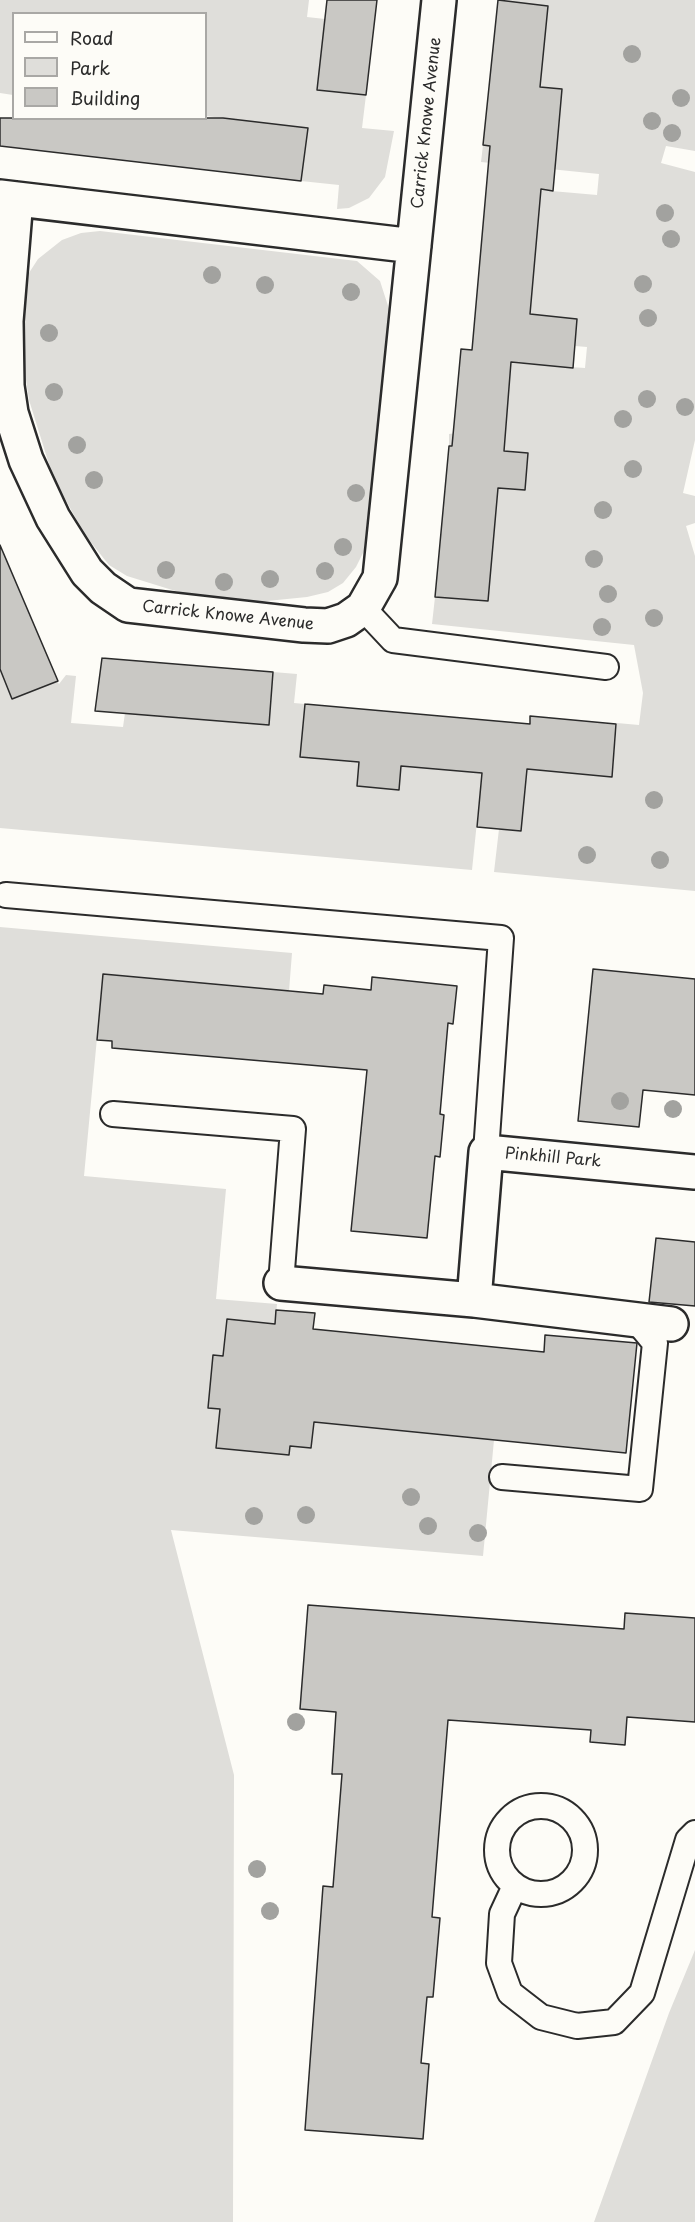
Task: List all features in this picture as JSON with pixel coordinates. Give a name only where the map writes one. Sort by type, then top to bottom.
[{"type":"street","name":"Carrick Knowe Avenue","points":[[414,246],[8,198],[6,378],[11,413],[26,460],[53,518],[87,572],[103,588],[128,605],[328,626],[346,620],[363,608],[380,578],[414,246],[439,0]]},
{"type":"street","name":"Pinkhill Park","points":[[474,1300],[486,1152],[695,1172]]},
{"type":"street","points":[[281,1283],[474,1300],[671,1324]]},
{"type":"lane","points":[[363,608],[393,640],[606,667]]},
{"type":"lane","points":[[6,895],[501,938],[486,1152]]},
{"type":"lane","points":[[113,1114],[293,1130],[281,1283]]},
{"type":"lane","points":[[502,1478],[640,1489],[655,1342],[636,1320]]},
{"type":"lane","points":[[515,1886],[502,1914],[500,1963],[510,1993],[541,2017],[577,2026],[614,2022],[642,1993],[688,1840],[695,1833]]},
{"type":"green space","points":[[0,0],[309,0],[307,17],[325,19],[317,89],[366,95],[362,128],[394,131],[385,177],[369,198],[349,208],[337,209],[339,185],[301,181],[308,128],[207,116],[207,12],[12,12],[12,95],[0,93]]},
{"type":"green space","points":[[498,0],[695,0],[695,151],[666,146],[661,163],[695,172],[695,440],[683,493],[695,496],[695,523],[686,526],[695,556],[695,891],[494,872],[499,829],[521,831],[527,769],[612,777],[617,723],[639,725],[643,693],[634,645],[432,624],[435,597],[488,601],[498,488],[525,490],[528,453],[449,446],[449,434],[506,426],[511,363],[585,368],[587,347],[575,346],[577,319],[529,314],[540,190],[597,195],[599,174],[481,162],[483,145],[533,150],[560,112],[562,89],[540,87],[548,6]]},
{"type":"green space","points":[[100,231],[357,261],[380,281],[389,309],[364,551],[356,567],[343,583],[328,592],[307,597],[257,602],[221,600],[182,593],[127,576],[109,565],[85,535],[53,477],[29,400],[23,359],[27,276],[38,259],[62,240],[81,233]]},
{"type":"green space","points":[[0,669],[12,699],[57,681],[59,684],[66,675],[76,676],[71,723],[123,727],[125,713],[268,725],[273,672],[297,674],[294,703],[305,704],[300,757],[359,762],[357,786],[399,790],[401,766],[482,773],[472,870],[0,828]]},
{"type":"green space","points":[[0,927],[292,953],[289,991],[103,974],[84,1176],[226,1189],[216,1299],[277,1304],[275,1324],[227,1320],[223,1356],[209,1408],[220,1409],[216,1448],[289,1455],[290,1446],[314,1422],[494,1440],[483,1556],[171,1530],[234,1775],[233,2222],[0,2222]]},
{"type":"green space","points":[[695,1950],[695,2222],[594,2222],[669,2013]]},
{"type":"building","points":[[327,0],[377,0],[366,95],[317,90]]},
{"type":"building","points":[[498,0],[548,6],[540,87],[562,89],[553,191],[541,189],[530,314],[577,319],[573,368],[511,362],[504,451],[528,453],[525,490],[498,488],[488,601],[435,597],[449,446],[452,446],[461,349],[472,350],[490,146],[483,145]]},
{"type":"building","points":[[0,118],[12,118],[12,120],[207,120],[207,118],[223,118],[308,128],[301,181],[0,146]]},
{"type":"building","points":[[0,545],[58,681],[12,699],[0,669]]},
{"type":"building","points":[[102,658],[273,672],[269,725],[95,711]]},
{"type":"building","points":[[305,704],[530,724],[530,716],[616,724],[612,777],[527,769],[521,831],[477,827],[482,773],[401,766],[399,790],[357,786],[359,762],[300,757]]},
{"type":"building","points":[[593,969],[695,979],[695,1095],[643,1090],[639,1127],[578,1121]]},
{"type":"building","points":[[103,974],[323,994],[324,985],[371,990],[372,977],[457,986],[453,1024],[448,1023],[440,1114],[444,1115],[440,1157],[435,1156],[427,1238],[351,1231],[367,1070],[112,1048],[112,1041],[97,1040]]},
{"type":"building","points":[[656,1238],[695,1242],[695,1306],[649,1302]]},
{"type":"building","points":[[276,1310],[315,1313],[313,1329],[544,1352],[545,1335],[637,1343],[626,1453],[314,1422],[311,1448],[290,1446],[289,1455],[216,1448],[220,1409],[208,1408],[213,1355],[223,1356],[227,1319],[275,1324]]},
{"type":"building","points":[[308,1605],[624,1629],[625,1613],[695,1618],[695,1722],[627,1717],[625,1745],[590,1742],[591,1730],[448,1720],[432,1917],[440,1918],[433,1997],[427,1997],[421,2063],[429,2064],[423,2139],[305,2130],[323,1886],[333,1887],[342,1774],[332,1774],[336,1712],[300,1709]]}]
